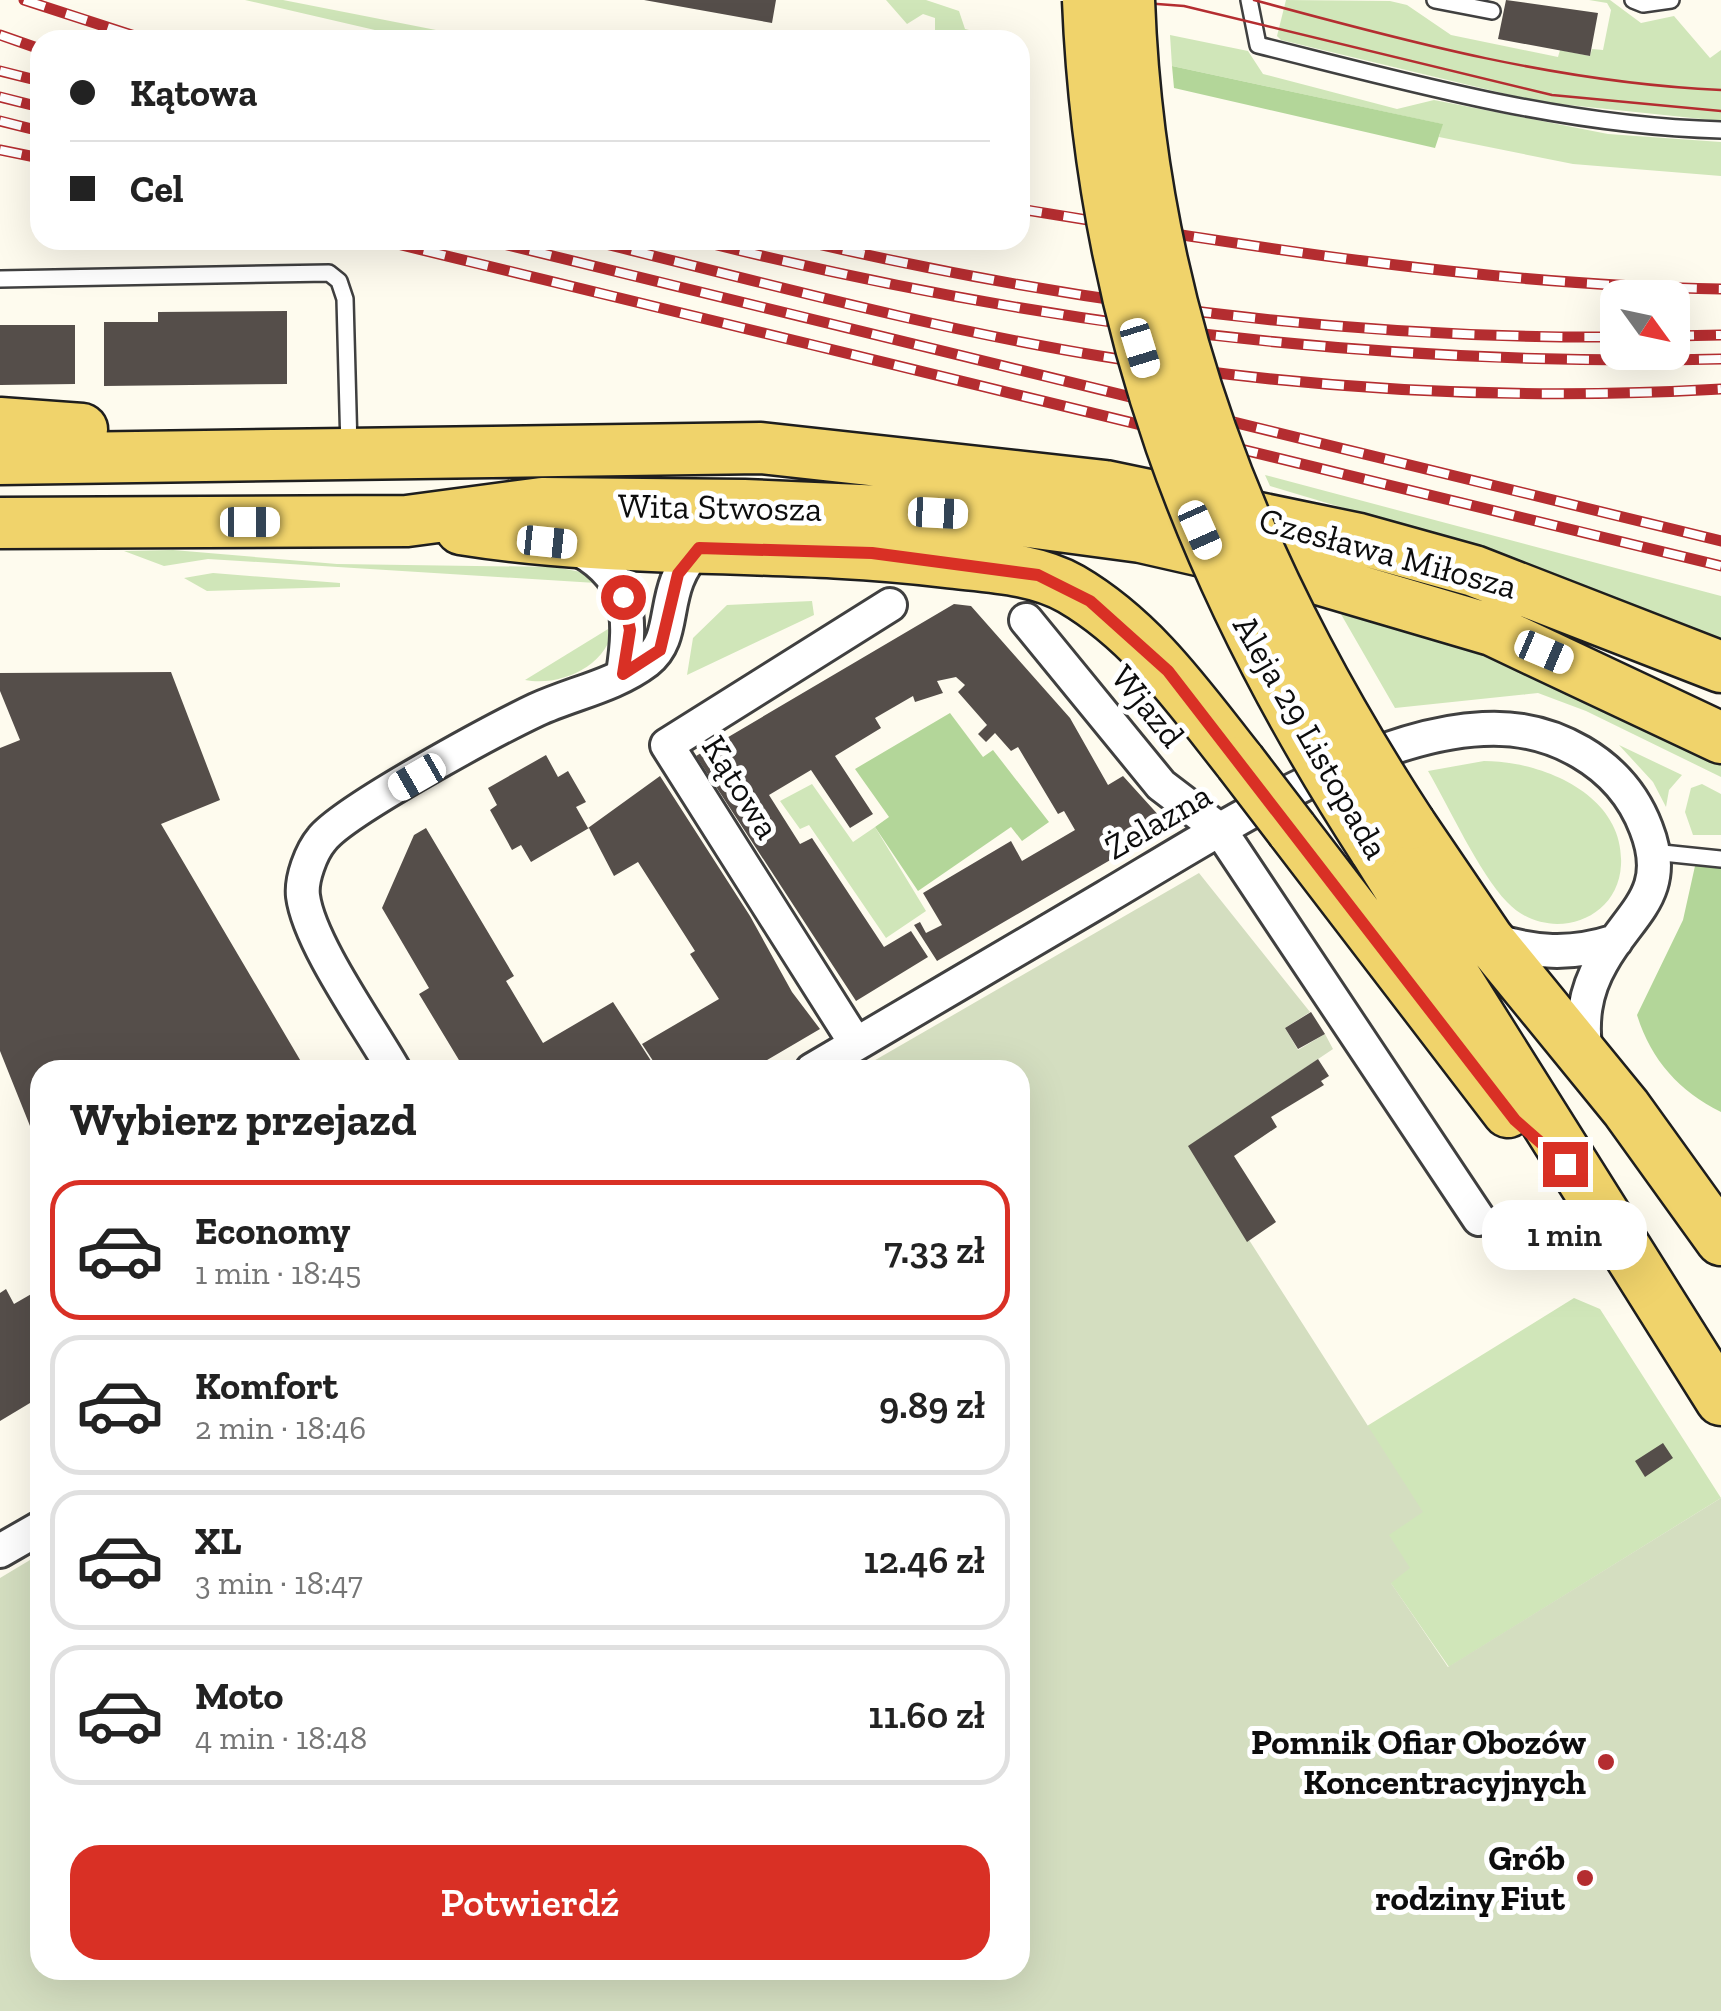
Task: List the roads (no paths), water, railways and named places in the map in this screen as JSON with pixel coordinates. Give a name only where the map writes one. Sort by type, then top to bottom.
[{"type":"main road","name":"Aleja 29 Listopada","points":[[1088,0],[1099,144],[1115,241],[1140,348],[1200,530],[1260,658],[1392,836],[1590,1186],[1717,1389]]},
{"type":"main road","points":[[1129,0],[1148,191],[1196,394],[1244,524],[1278,600],[1343,720],[1392,836],[1488,939],[1626,1108],[1721,1240]]},
{"type":"main road","points":[[0,422],[123,432],[275,453]]},
{"type":"main road","name":"Wita Stwosza","points":[[0,459],[761,448],[1105,486]]},
{"type":"main road","name":"Czesława Miłosza","points":[[1105,486],[1358,539],[1474,572],[1721,666]]},
{"type":"main road","name":"Wita Stwosza","points":[[0,523],[407,521],[542,503],[744,505],[977,515],[1140,537]]},
{"type":"main road","points":[[407,521],[568,544],[872,553],[1008,569],[1052,581],[1090,601],[1143,645],[1240,762],[1515,1120],[1590,1186]]},
{"type":"main road","points":[[0,554],[172,522]]},
{"type":"main road","name":"Czesława Miłosza","points":[[1140,537],[1295,572],[1492,630],[1721,738]]},
{"type":"street","points":[[568,544],[599,559],[623,597],[630,630],[623,674]]},
{"type":"street","points":[[388,1060],[310,924],[302,892],[308,867],[322,838],[358,810],[534,711],[623,674],[660,650],[678,574],[699,548]]},
{"type":"street","name":"Kątowa","points":[[856,1044],[667,744],[890,605]]},
{"type":"street","name":"Wjazd","points":[[1026,620],[1160,784],[1220,830],[1480,1219]]},
{"type":"street","name":"Żelazna","points":[[829,1060],[1307,783],[1413,742],[1480,728],[1520,729],[1572,746],[1621,784],[1637,806],[1653,852],[1655,874],[1648,896],[1602,963],[1584,1009],[1587,1062]]},
{"type":"street","points":[[1488,939],[1525,950],[1560,954],[1616,941]]},
{"type":"street","points":[[0,1552],[30,1534]]},
{"type":"lane","points":[[1249,0],[1258,46],[1543,112],[1629,124],[1721,130]]},
{"type":"lane","points":[[1435,0],[1492,11]]},
{"type":"lane","points":[[1633,0],[1644,4],[1671,0]]},
{"type":"lane","points":[[0,278],[330,273],[344,288],[346,299],[349,452]]},
{"type":"lane","points":[[1653,852],[1721,859]]},
{"type":"tram line","points":[[1104,0],[1184,6],[1552,95],[1721,111]]},
{"type":"tram line","points":[[1254,0],[1427,45],[1544,70],[1721,90]]},
{"type":"railway","points":[[24,0],[116,30]]},
{"type":"railway","points":[[0,35],[30,46]]},
{"type":"railway","points":[[0,71],[30,78]]},
{"type":"railway","points":[[0,97],[30,104]]},
{"type":"railway","points":[[0,121],[30,128]]},
{"type":"railway","points":[[0,150],[30,156]]},
{"type":"railway","points":[[1030,211],[1282,250],[1457,272],[1721,289]]},
{"type":"railway","points":[[422,250],[1721,566]]},
{"type":"railway","points":[[528,250],[1721,541]]},
{"type":"railway","points":[[629,250],[971,332],[1177,368],[1410,390],[1565,394],[1721,389]]},
{"type":"railway","points":[[739,250],[950,296],[1205,334],[1462,356],[1721,359]]},
{"type":"railway","points":[[846,250],[1002,282],[1309,324],[1600,337]]},
{"type":"railway","points":[[1690,336],[1721,335]]},
{"type":"place","name":"Pomnik Ofiar Obozów Koncentracyjnych","points":[[1606,1762]]},
{"type":"place","name":"Grób rodziny Fiut","points":[[1585,1878]]}]
